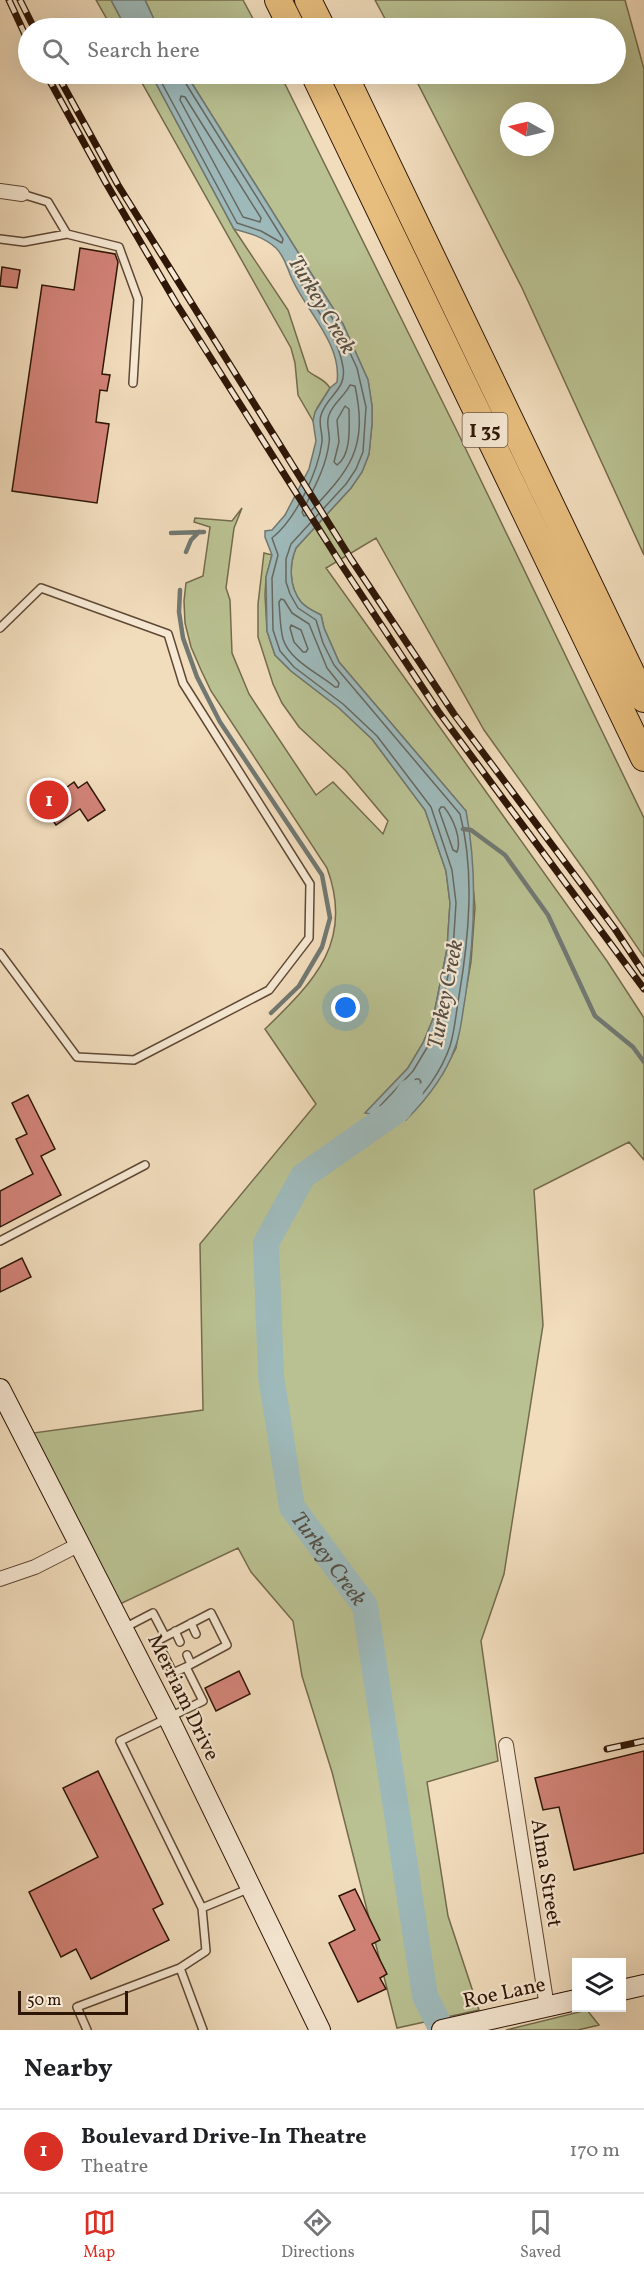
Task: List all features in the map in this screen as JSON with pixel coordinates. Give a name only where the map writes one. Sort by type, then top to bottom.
[{"type":"highway","points":[[278,0],[287,18]]},
{"type":"highway","points":[[308,0],[317,18]]},
{"type":"highway","name":"I 35","points":[[319,84],[644,758]]},
{"type":"highway","name":"I 35","points":[[349,84],[644,699]]},
{"type":"main road","name":"Merriam Drive","points":[[0,1389],[169,1719],[320,2030]]},
{"type":"main road","points":[[626,1989],[644,1985]]},
{"type":"main road","name":"Roe Lane","points":[[442,2030],[572,2001]]},
{"type":"street","points":[[0,191],[22,195]]},
{"type":"street","points":[[0,1579],[35,1567],[80,1544]]},
{"type":"street","name":"Alma Street","points":[[506,1745],[547,2007]]},
{"type":"lane","points":[[22,195],[48,202],[67,234]]},
{"type":"lane","points":[[0,239],[24,242],[67,234],[118,247],[138,299],[133,383]]},
{"type":"lane","points":[[0,628],[41,588],[168,634],[183,683],[310,884],[309,938],[269,990],[134,1060],[78,1057],[0,953]]},
{"type":"lane","points":[[0,1241],[145,1165]]},
{"type":"lane","points":[[123,1628],[153,1613],[165,1636]]},
{"type":"lane","points":[[211,1613],[228,1645],[173,1673],[157,1641],[191,1623],[211,1613]]},
{"type":"lane","points":[[191,1623],[195,1634]]},
{"type":"lane","points":[[175,1631],[180,1642]]},
{"type":"lane","points":[[202,1648],[206,1656]]},
{"type":"lane","points":[[87,2030],[77,2007],[180,1968],[206,1951],[202,1908],[120,1742],[203,1701],[188,1666],[187,1655]]},
{"type":"lane","points":[[202,1908],[250,1888]]},
{"type":"lane","points":[[180,1968],[203,2030]]},
{"type":"green space","points":[[96,0],[111,0],[121,18],[106,18]]},
{"type":"green space","points":[[145,0],[243,0],[253,18],[153,18]]},
{"type":"green space","points":[[375,0],[625,0],[644,69],[644,555],[522,288],[418,84],[626,84],[626,18],[385,18]]},
{"type":"green space","points":[[143,84],[156,84],[234,229],[288,310],[308,371],[330,388],[317,408],[313,421],[298,395],[291,348]]},
{"type":"green space","points":[[192,84],[285,84],[457,431],[644,818],[644,957],[484,730],[376,538],[326,568],[607,961],[644,1018],[644,1160],[629,1142],[534,1190],[543,1325],[504,1574],[481,1641],[498,1761],[427,1782],[448,1916],[479,2010],[397,2028],[332,1772],[302,1676],[293,1621],[251,1572],[238,1548],[120,1604],[33,1433],[203,1410],[200,1244],[316,1104],[265,1029],[300,994],[325,958],[336,917],[334,894],[327,868],[211,691],[191,647],[185,623],[186,583],[203,576],[210,527],[194,522],[195,518],[232,521],[242,508],[234,528],[226,588],[230,600],[232,653],[249,694],[316,795],[333,782],[383,834],[388,821],[346,771],[299,727],[282,703],[273,684],[258,637],[258,604],[264,553],[272,555],[266,577],[265,595],[267,631],[275,655],[291,671],[339,708],[372,739],[425,810],[446,871],[450,903],[447,949],[433,1019],[423,1043],[408,1068],[365,1113],[442,1075],[456,1048],[471,962],[475,907],[466,811],[339,662],[324,628],[321,615],[301,602],[292,583],[291,569],[296,548],[351,488],[362,472],[369,454],[372,406],[368,380],[343,324]]},
{"type":"green space","points":[[579,2012],[589,2012],[599,2025],[578,2030],[506,2030]]},
{"type":"water","points":[[111,0],[145,0],[153,18],[121,18]]},
{"type":"water","points":[[156,84],[192,84],[343,324],[368,380],[372,424],[369,454],[362,472],[351,488],[296,548],[291,576],[294,590],[301,602],[321,615],[324,628],[339,662],[466,811],[472,858],[474,905],[471,952],[460,1030],[451,1058],[440,1078],[428,1096],[406,1120],[365,1113],[408,1068],[423,1043],[433,1019],[447,949],[450,903],[446,871],[425,810],[372,739],[339,708],[291,671],[275,655],[267,631],[266,577],[272,555],[265,531],[272,530],[285,515],[309,469],[316,441],[313,421],[315,412],[330,388],[337,382],[337,368],[329,342],[299,293],[279,252],[261,238],[234,229]]},
{"type":"building","points":[[80,248],[115,254],[118,262],[102,374],[110,375],[107,391],[100,390],[96,422],[109,424],[97,503],[12,491],[42,285],[74,290]]},
{"type":"building","points":[[2,267],[20,270],[17,288],[0,286]]},
{"type":"building","points":[[74,782],[78,788],[87,782],[105,810],[88,821],[80,809],[56,825],[42,805]]},
{"type":"building","points":[[28,1095],[55,1149],[41,1156],[61,1195],[0,1227],[0,1191],[33,1174],[16,1139],[27,1134],[12,1103]]},
{"type":"building","points":[[22,1258],[31,1277],[0,1292],[0,1269]]},
{"type":"building","points":[[239,1671],[250,1694],[216,1711],[205,1688]]},
{"type":"building","points":[[644,1751],[644,1853],[574,1870],[559,1807],[543,1810],[535,1778]]},
{"type":"building","points":[[98,1771],[163,1904],[153,1909],[169,1940],[91,1979],[76,1949],[61,1957],[29,1892],[98,1857],[63,1788]]},
{"type":"building","points":[[355,1889],[380,1940],[372,1944],[387,1974],[380,1978],[386,1989],[358,2002],[329,1943],[355,1930],[339,1896]]},
{"type":"waterway","points":[[186,552],[191,540],[199,532]]},
{"type":"waterway","points":[[171,533],[204,532]]},
{"type":"waterway","points":[[180,590],[179,612],[183,638],[197,677],[220,722],[322,875],[330,918],[322,947],[299,986],[271,1013]]},
{"type":"waterway","points":[[463,829],[471,830],[505,855],[548,915],[595,1016],[633,1047],[644,1062]]},
{"type":"waterway","name":"Turkey Creek","points":[[410,1092],[399,1109],[303,1176],[266,1243],[271,1377],[292,1507],[365,1606],[425,1996],[442,2030]]},
{"type":"railway","points":[[9,0],[18,19]]},
{"type":"railway","points":[[20,0],[29,18]]},
{"type":"railway","points":[[52,84],[176,303],[341,564],[438,711],[644,989]]},
{"type":"railway","points":[[62,84],[118,185],[351,559],[454,714],[615,929],[644,973]]},
{"type":"railway","points":[[607,1749],[644,1741]]},
{"type":"place","name":"Boulevard Drive-In Theatre","points":[[49,800]]}]
